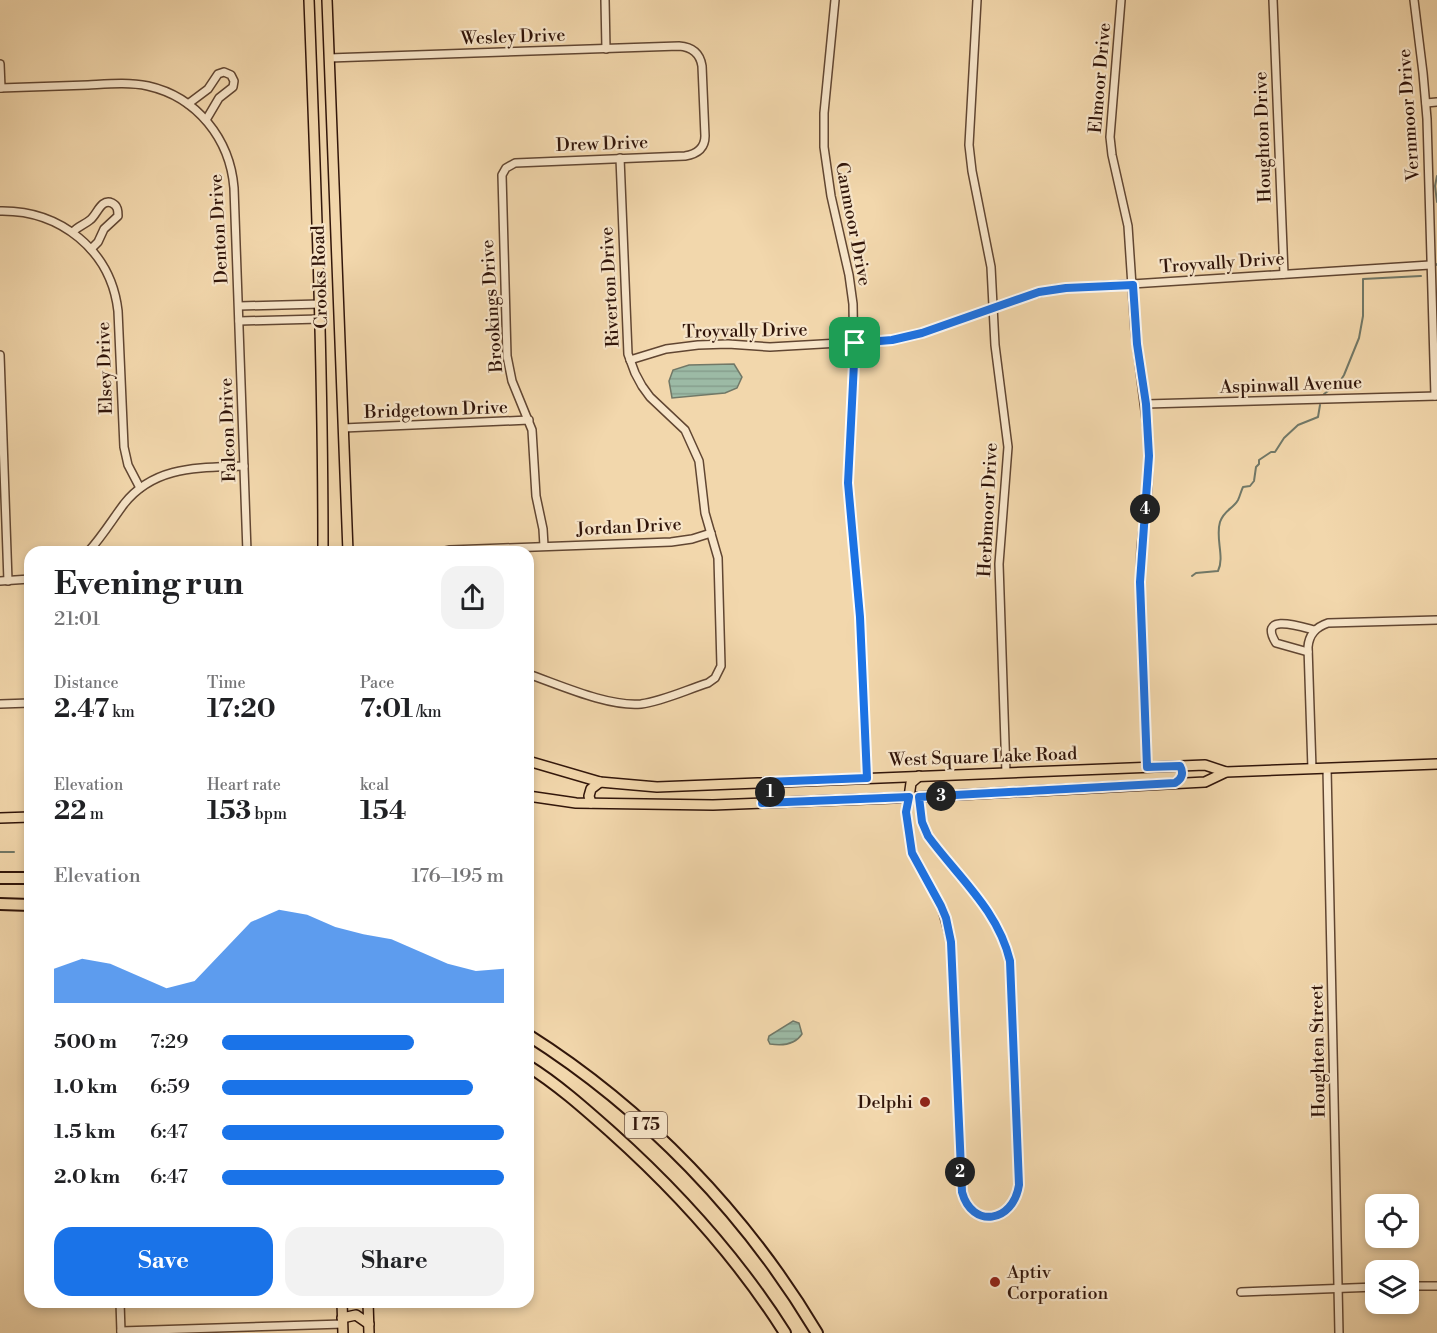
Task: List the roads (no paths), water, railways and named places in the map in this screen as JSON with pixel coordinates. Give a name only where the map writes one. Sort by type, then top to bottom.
[{"type":"highway","points":[[0,878],[24,878]]},
{"type":"highway","points":[[0,904],[24,905]]},
{"type":"highway","name":"I 75","points":[[534,1039],[605,1090],[644,1123],[728,1208],[802,1307],[817,1333]]},
{"type":"highway","name":"I 75","points":[[534,1071],[592,1115],[647,1165],[702,1221],[764,1300],[785,1333]]},
{"type":"highway","points":[[764,1300],[779,1333]]},
{"type":"main road","name":"Crooks Road","points":[[309,0],[320,304],[323,546]]},
{"type":"main road","name":"Crooks Road","points":[[327,0],[348,546]]},
{"type":"main road","points":[[311,55],[317,62],[323,64],[329,60]]},
{"type":"main road","points":[[320,304],[328,304],[338,310]]},
{"type":"main road","points":[[323,426],[332,434],[343,430]]},
{"type":"main road","name":"West Square Lake Road","points":[[534,763],[600,782],[657,787],[1205,765],[1226,772],[1437,764]]},
{"type":"main road","points":[[1175,783],[1182,775],[1180,766]]},
{"type":"main road","name":"West Square Lake Road","points":[[534,797],[566,803],[713,805],[1205,782],[1226,772]]},
{"type":"main road","points":[[914,797],[911,783],[919,776]]},
{"type":"main road","points":[[591,803],[589,796],[591,789],[600,782]]},
{"type":"main road","points":[[762,803],[769,795],[770,788],[766,782]]},
{"type":"main road","points":[[0,818],[24,817]]},
{"type":"main road","points":[[342,1308],[343,1325]]},
{"type":"main road","points":[[368,1308],[369,1328]]},
{"type":"main road","points":[[343,1325],[356,1315],[369,1328]]},
{"type":"street","points":[[605,0],[606,49]]},
{"type":"street","name":"Canmoor Drive","points":[[835,0],[824,113],[824,147],[831,196],[849,275],[855,343],[848,483],[860,617],[867,778]]},
{"type":"street","name":"Herbmoor Drive","points":[[977,0],[976,56],[969,117],[969,145],[972,171],[988,246],[995,345],[1008,447],[999,564],[1006,773]]},
{"type":"street","name":"Elmoor Drive","points":[[1121,0],[1110,137],[1128,226],[1137,350],[1146,404],[1149,469],[1140,582],[1147,767]]},
{"type":"street","name":"Houghton Drive","points":[[1274,0],[1284,274]]},
{"type":"street","name":"Vernmoor Drive","points":[[1414,0],[1425,103],[1436,396]]},
{"type":"street","name":"Wesley Drive","points":[[329,60],[685,46],[696,52],[702,66],[705,140],[700,150]]},
{"type":"street","points":[[0,64],[0,88]]},
{"type":"street","points":[[188,104],[208,89],[218,74],[224,72],[231,75],[234,81],[233,87],[219,98],[206,120]]},
{"type":"street","name":"Denton Drive","points":[[0,88],[136,84],[167,92],[188,104],[206,120],[223,145],[233,178],[238,306]]},
{"type":"street","points":[[1425,103],[1437,102]]},
{"type":"street","name":"Drew Drive","points":[[506,168],[521,162],[685,156],[695,154],[700,150]]},
{"type":"street","name":"Riverton Drive","points":[[620,158],[626,337],[630,360],[638,380],[646,391],[675,418],[692,443],[699,461],[703,505],[711,532]]},
{"type":"street","name":"Brookings Drive","points":[[506,168],[501,180],[507,356],[512,381],[529,420],[533,439],[535,486],[543,529],[543,546]]},
{"type":"street","points":[[73,232],[94,216],[103,204],[109,202],[114,204],[118,209],[118,216],[104,229],[98,242],[91,249]]},
{"type":"street","name":"Elsey Drive","points":[[0,211],[38,215],[53,221],[73,232],[91,249],[105,267],[116,298],[119,317],[124,447],[128,465],[140,488]]},
{"type":"street","name":"Troyvally Drive","points":[[630,360],[666,349],[692,345],[728,344],[770,347],[892,340],[922,333],[1054,289],[1430,265]]},
{"type":"street","points":[[238,306],[320,304]]},
{"type":"street","name":"Falcon Drive","points":[[238,306],[247,546]]},
{"type":"street","points":[[239,321],[320,319]]},
{"type":"street","points":[[0,355],[4,581],[24,579]]},
{"type":"street","name":"Aspinwall Avenue","points":[[1146,404],[1436,396]]},
{"type":"street","name":"Bridgetown Drive","points":[[343,430],[529,420]]},
{"type":"street","points":[[93,546],[125,502],[153,479],[175,470],[244,466]]},
{"type":"street","points":[[534,676],[607,701],[628,704],[654,701],[708,683],[718,675],[722,662],[718,566],[711,532]]},
{"type":"street","name":"Jordan Drive","points":[[534,546],[671,542],[692,539],[711,532]]},
{"type":"street","points":[[1312,769],[1308,640],[1314,630],[1328,623],[1437,620]]},
{"type":"street","points":[[1308,652],[1276,643],[1272,634],[1276,625],[1283,622],[1314,630]]},
{"type":"street","points":[[0,704],[24,703]]},
{"type":"street","name":"Houghten Street","points":[[1327,768],[1339,1333]]},
{"type":"street","points":[[914,797],[928,836],[997,923],[1006,942],[1010,961],[1019,1185],[1012,1206],[1000,1216],[985,1216],[972,1210],[962,1192],[951,942],[941,906],[912,853],[906,812],[914,797]]},
{"type":"street","points":[[1419,1286],[1437,1286]]},
{"type":"street","points":[[1241,1292],[1365,1287]]},
{"type":"street","points":[[120,1308],[121,1332],[343,1325]]},
{"type":"waterway","points":[[1437,176],[1435,186],[1437,202]]},
{"type":"waterway","points":[[1324,394],[1339,383],[1359,338],[1363,316],[1363,279],[1421,276]]},
{"type":"waterway","points":[[1192,576],[1196,573],[1218,571],[1221,560],[1219,528],[1222,518],[1236,503],[1243,487],[1250,486],[1254,481],[1259,460],[1275,452],[1284,438],[1298,425],[1318,417],[1320,405]]},
{"type":"waterway","points":[[0,852],[14,852]]},
{"type":"place","name":"Delphi","points":[[925,1102]]},
{"type":"place","name":"Aptiv Corporation","points":[[995,1282]]}]
